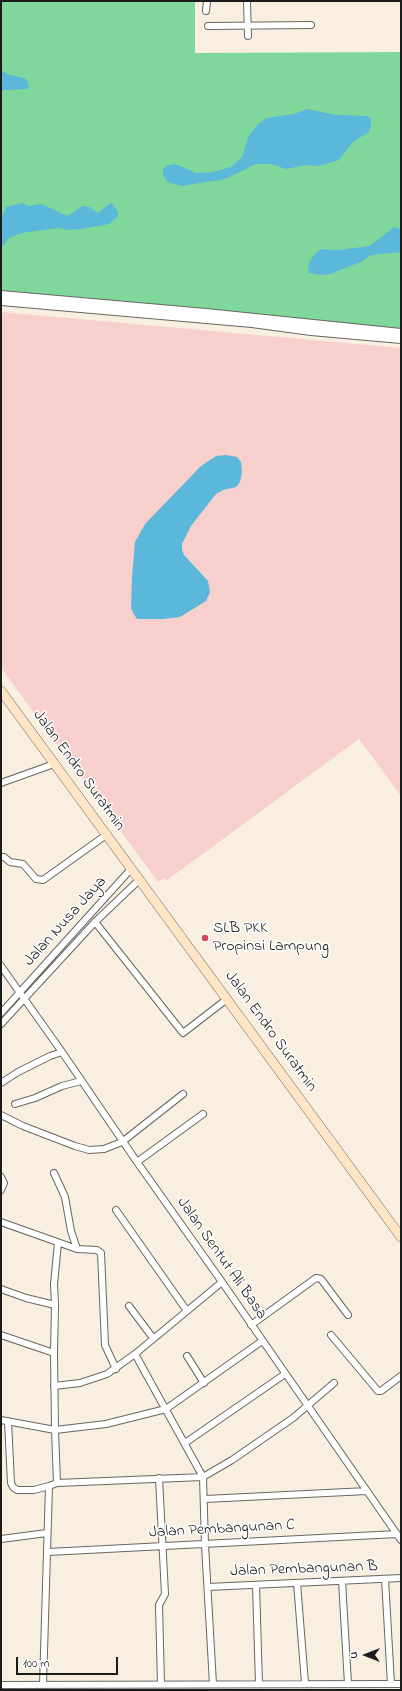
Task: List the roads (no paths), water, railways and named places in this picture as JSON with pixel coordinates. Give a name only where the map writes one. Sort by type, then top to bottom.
[{"type":"main road","name":"Jalan Endro Suratmin","points":[[1,691],[401,1237]]},
{"type":"street","points":[[206,11],[207,1]]},
{"type":"street","points":[[247,1],[248,36]]},
{"type":"street","points":[[208,26],[311,25]]},
{"type":"street","points":[[1,295],[206,313],[401,333]]},
{"type":"street","points":[[1,301],[252,323],[311,331],[401,339]]},
{"type":"street","points":[[1,783],[54,764]]},
{"type":"street","points":[[1,857],[4,857],[10,862],[23,864],[36,879],[43,880],[106,835]]},
{"type":"street","name":"Jalan Nusa Jaya","points":[[1,1013],[131,869]]},
{"type":"street","name":"Jalan Nusa Jaya","points":[[1,1024],[95,922],[139,880]]},
{"type":"street","points":[[95,922],[182,1032],[227,999]]},
{"type":"street","name":"Jalan Sentut Ali Basa","points":[[1,966],[62,1052],[122,1142],[222,1282],[401,1540]]},
{"type":"street","points":[[1,1083],[18,1072],[50,1056],[62,1052]]},
{"type":"street","points":[[15,1104],[35,1098],[62,1086],[81,1081]]},
{"type":"street","points":[[1,1115],[23,1126],[89,1150],[104,1149],[122,1142],[183,1094]]},
{"type":"street","points":[[137,1162],[204,1114]]},
{"type":"street","points":[[54,1173],[65,1197],[71,1232],[77,1249]]},
{"type":"street","points":[[1,1177],[4,1183],[1,1190]]},
{"type":"street","points":[[116,1210],[187,1311]]},
{"type":"street","points":[[1,1222],[77,1249],[97,1250],[101,1253],[105,1345],[116,1368]]},
{"type":"street","points":[[58,1243],[54,1284],[56,1305],[54,1386],[58,1483]]},
{"type":"street","points":[[251,1325],[316,1278],[321,1279],[348,1314]]},
{"type":"street","points":[[54,1386],[80,1383],[97,1379],[116,1368],[222,1282]]},
{"type":"street","points":[[1,1289],[26,1298],[56,1305]]},
{"type":"street","points":[[129,1306],[153,1338]]},
{"type":"street","points":[[1,1334],[54,1353]]},
{"type":"street","points":[[331,1335],[378,1391],[381,1391],[400,1379]]},
{"type":"street","points":[[262,1341],[166,1409],[106,1424],[55,1430],[4,1421],[11,1483],[13,1487],[17,1490],[34,1490],[58,1483],[204,1476],[232,1460],[308,1406],[334,1383]]},
{"type":"street","points":[[134,1354],[204,1476],[205,1545],[214,1684]]},
{"type":"street","points":[[187,1356],[204,1383]]},
{"type":"street","points":[[185,1444],[286,1374]]},
{"type":"street","points":[[159,1478],[165,1594],[159,1605],[161,1684]]},
{"type":"street","points":[[43,1685],[49,1486]]},
{"type":"street","points":[[205,1499],[367,1491]]},
{"type":"street","points":[[1,1539],[47,1533]]},
{"type":"street","name":"Jalan Pembangunan C","points":[[48,1552],[397,1534]]},
{"type":"street","name":"Jalan Pembangunan B","points":[[208,1587],[401,1578]]},
{"type":"street","points":[[384,1579],[391,1684]]},
{"type":"street","points":[[342,1581],[348,1684]]},
{"type":"street","points":[[297,1583],[305,1683]]},
{"type":"street","points":[[256,1585],[259,1684]]},
{"type":"street","points":[[1,1685],[154,1687],[161,1684],[305,1683],[333,1687],[348,1684],[401,1684]]},
{"type":"water","points":[[1,70],[7,74],[24,78],[27,80],[29,86],[27,89],[4,90],[1,93]]},
{"type":"water","points":[[307,109],[336,115],[368,116],[371,119],[371,126],[369,132],[354,141],[339,160],[319,166],[307,165],[286,169],[271,164],[256,164],[225,179],[182,186],[168,182],[163,175],[163,169],[166,166],[175,164],[196,173],[213,172],[231,167],[242,157],[248,137],[259,123],[267,118],[294,114]]},
{"type":"water","points":[[22,203],[28,206],[42,204],[67,216],[83,206],[89,207],[98,213],[112,203],[118,212],[118,216],[109,224],[81,229],[68,230],[59,228],[21,233],[9,238],[1,249],[1,219],[6,207]]},
{"type":"water","points":[[394,227],[401,229],[401,252],[371,255],[361,262],[330,274],[321,275],[308,273],[309,263],[313,256],[321,249],[339,250],[370,246]]},
{"type":"water","points":[[226,455],[237,457],[241,462],[242,472],[240,482],[236,487],[223,490],[216,494],[191,526],[182,544],[184,555],[208,581],[210,592],[206,601],[180,617],[164,619],[137,619],[131,608],[135,542],[145,524],[201,466],[216,456]]},
{"type":"place","name":"SLB PKK Propinsi Lampung","points":[[205,938]]}]
